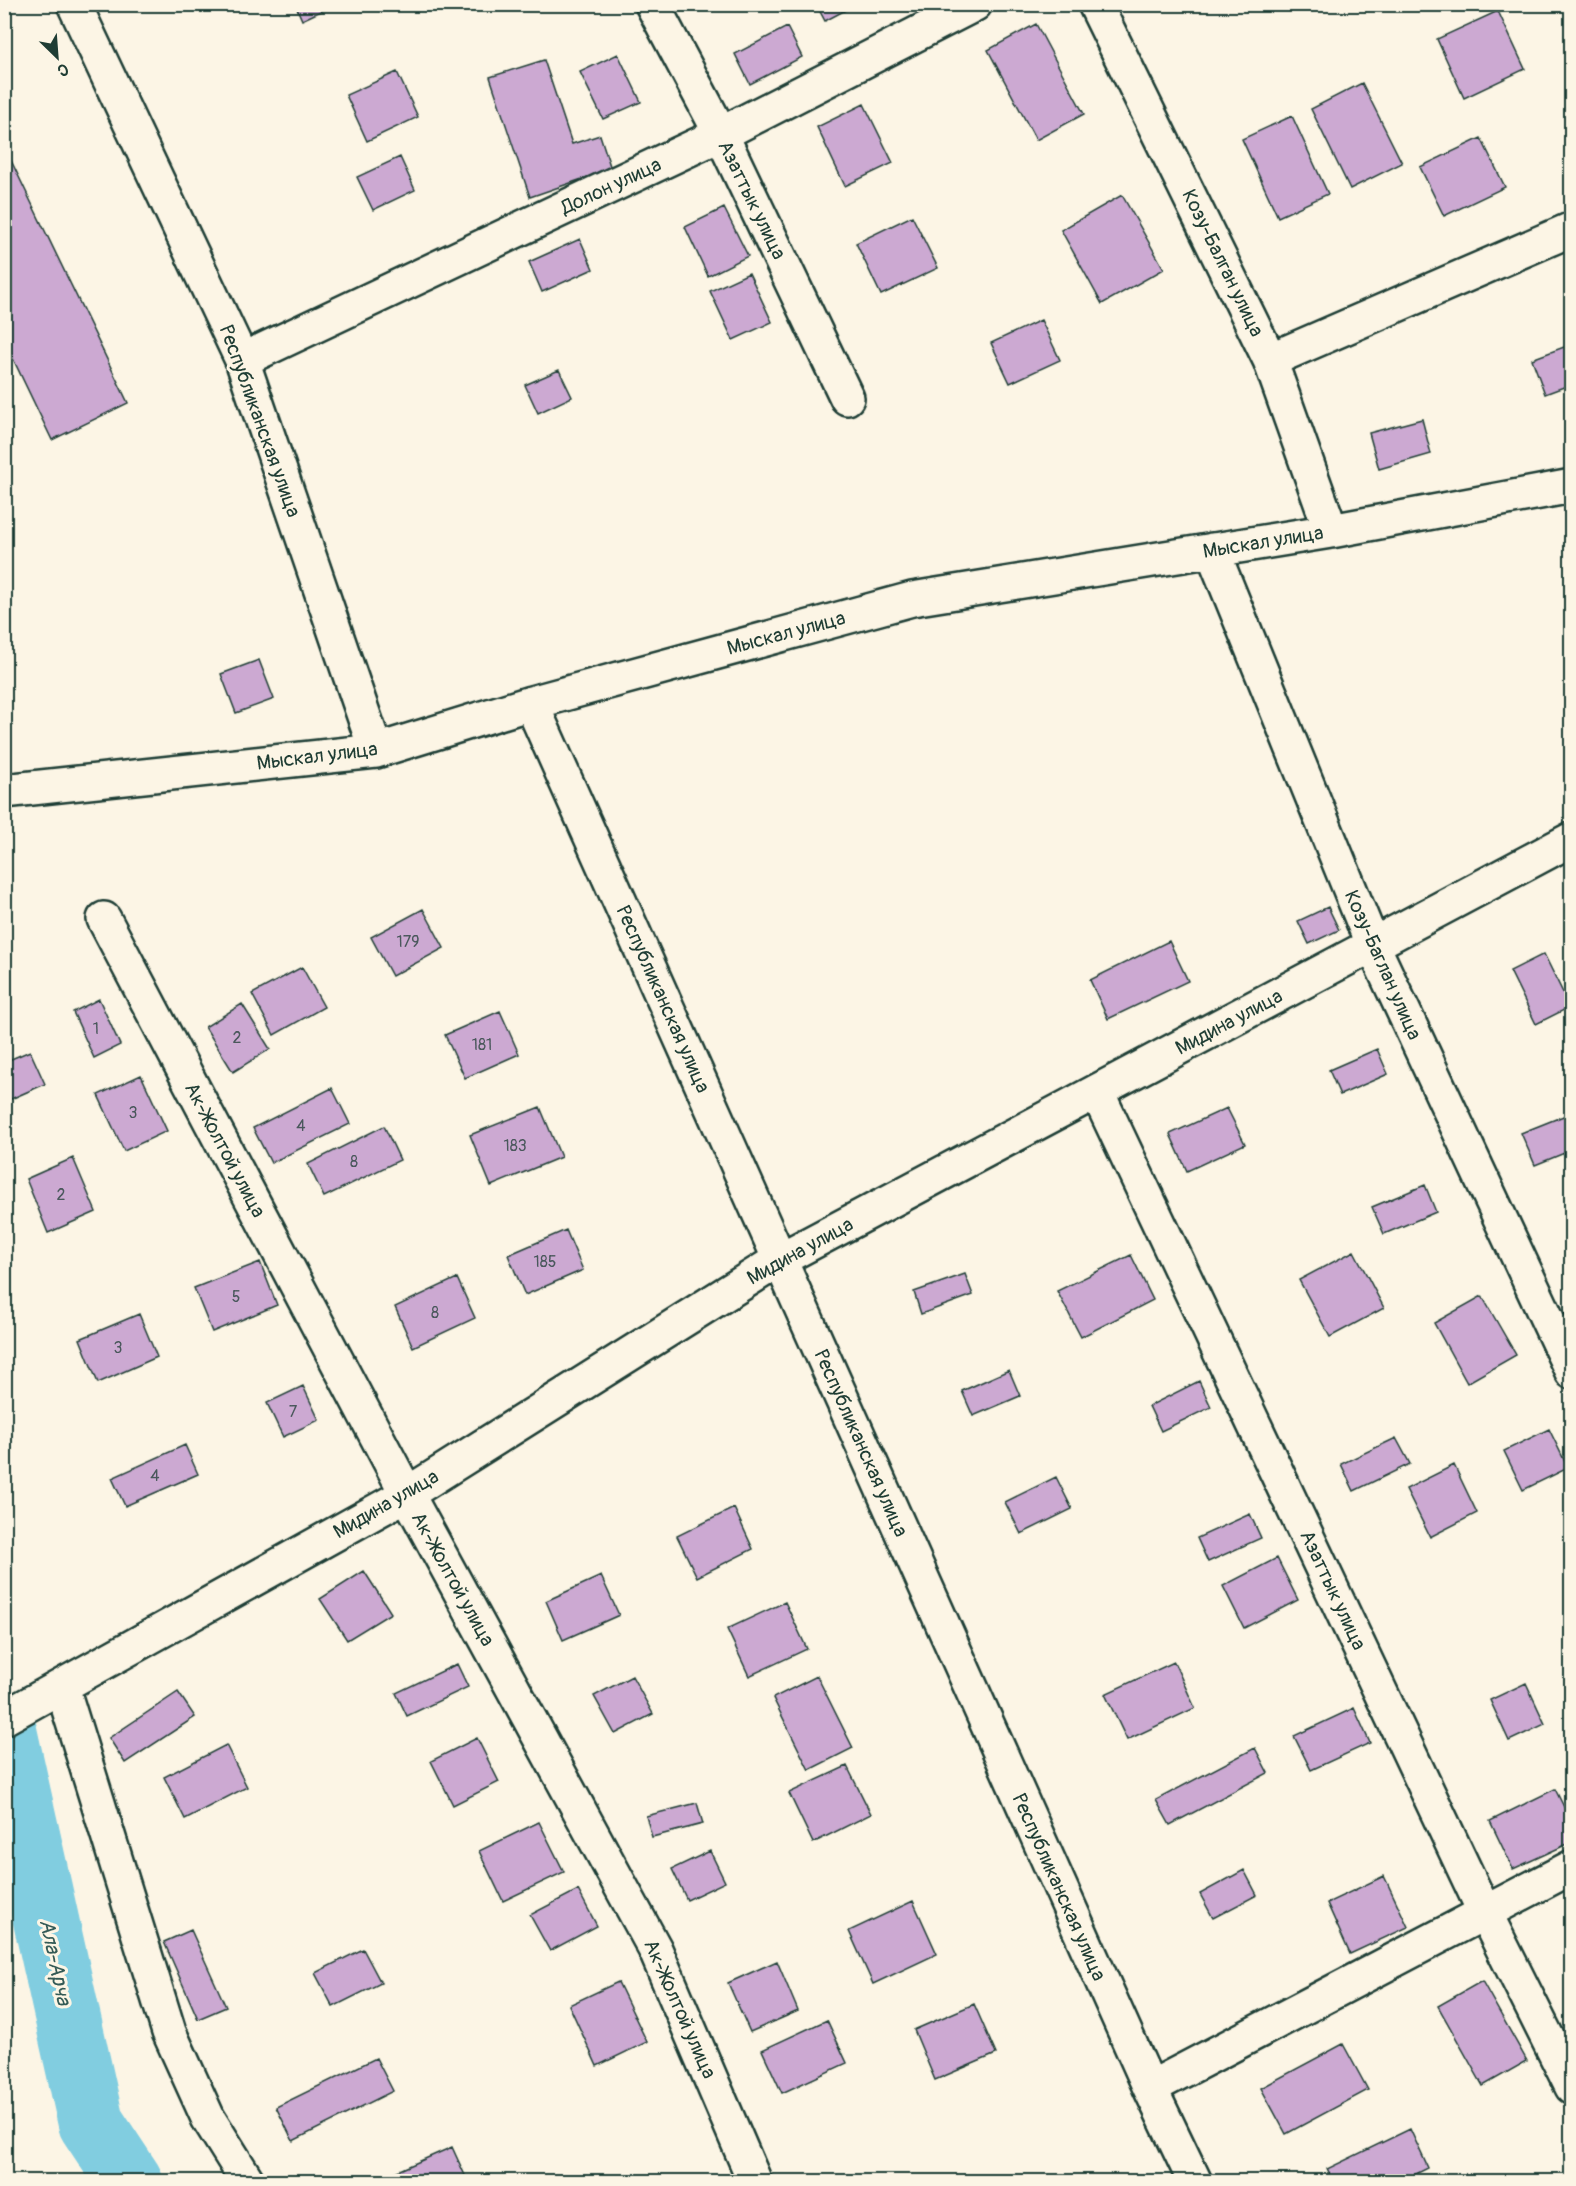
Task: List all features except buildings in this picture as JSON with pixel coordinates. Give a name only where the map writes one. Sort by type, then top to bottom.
[{"type":"street","name":"Республиканская улица","points":[[74,4],[242,360],[376,751]]},
{"type":"street","name":"Азаттык улица","points":[[652,4],[721,134],[847,398]]},
{"type":"street","name":"Долон улица","points":[[242,360],[721,134],[975,4]]},
{"type":"street","name":"Козу-Балган улица","points":[[1095,4],[1270,360],[1331,531]]},
{"type":"street","points":[[1270,360],[1572,229]]},
{"type":"street","name":"Мыскал улица","points":[[4,791],[376,751],[531,703],[912,598],[1331,531],[1572,486]]},
{"type":"street","name":"Козу-Баглан улица","points":[[1212,550],[1373,946],[1572,1372]]},
{"type":"street","name":"Республиканская улица","points":[[531,703],[1150,2088],[1195,2181]]},
{"type":"street","name":"Мидина улица","points":[[4,1718],[406,1494],[779,1260],[1572,839]]},
{"type":"street","name":"Ак-Жолтой улица","points":[[104,920],[406,1494],[655,1949],[755,2181]]},
{"type":"street","name":"Азаттык улица","points":[[1097,1092],[1485,1911],[1572,2087]]},
{"type":"street","points":[[54,1691],[169,2032],[208,2118],[248,2181]]},
{"type":"street","points":[[1150,2088],[1572,1867]]},
{"type":"waterway","name":"Ала-Арча","points":[[4,1731],[91,2123],[130,2182]]}]
